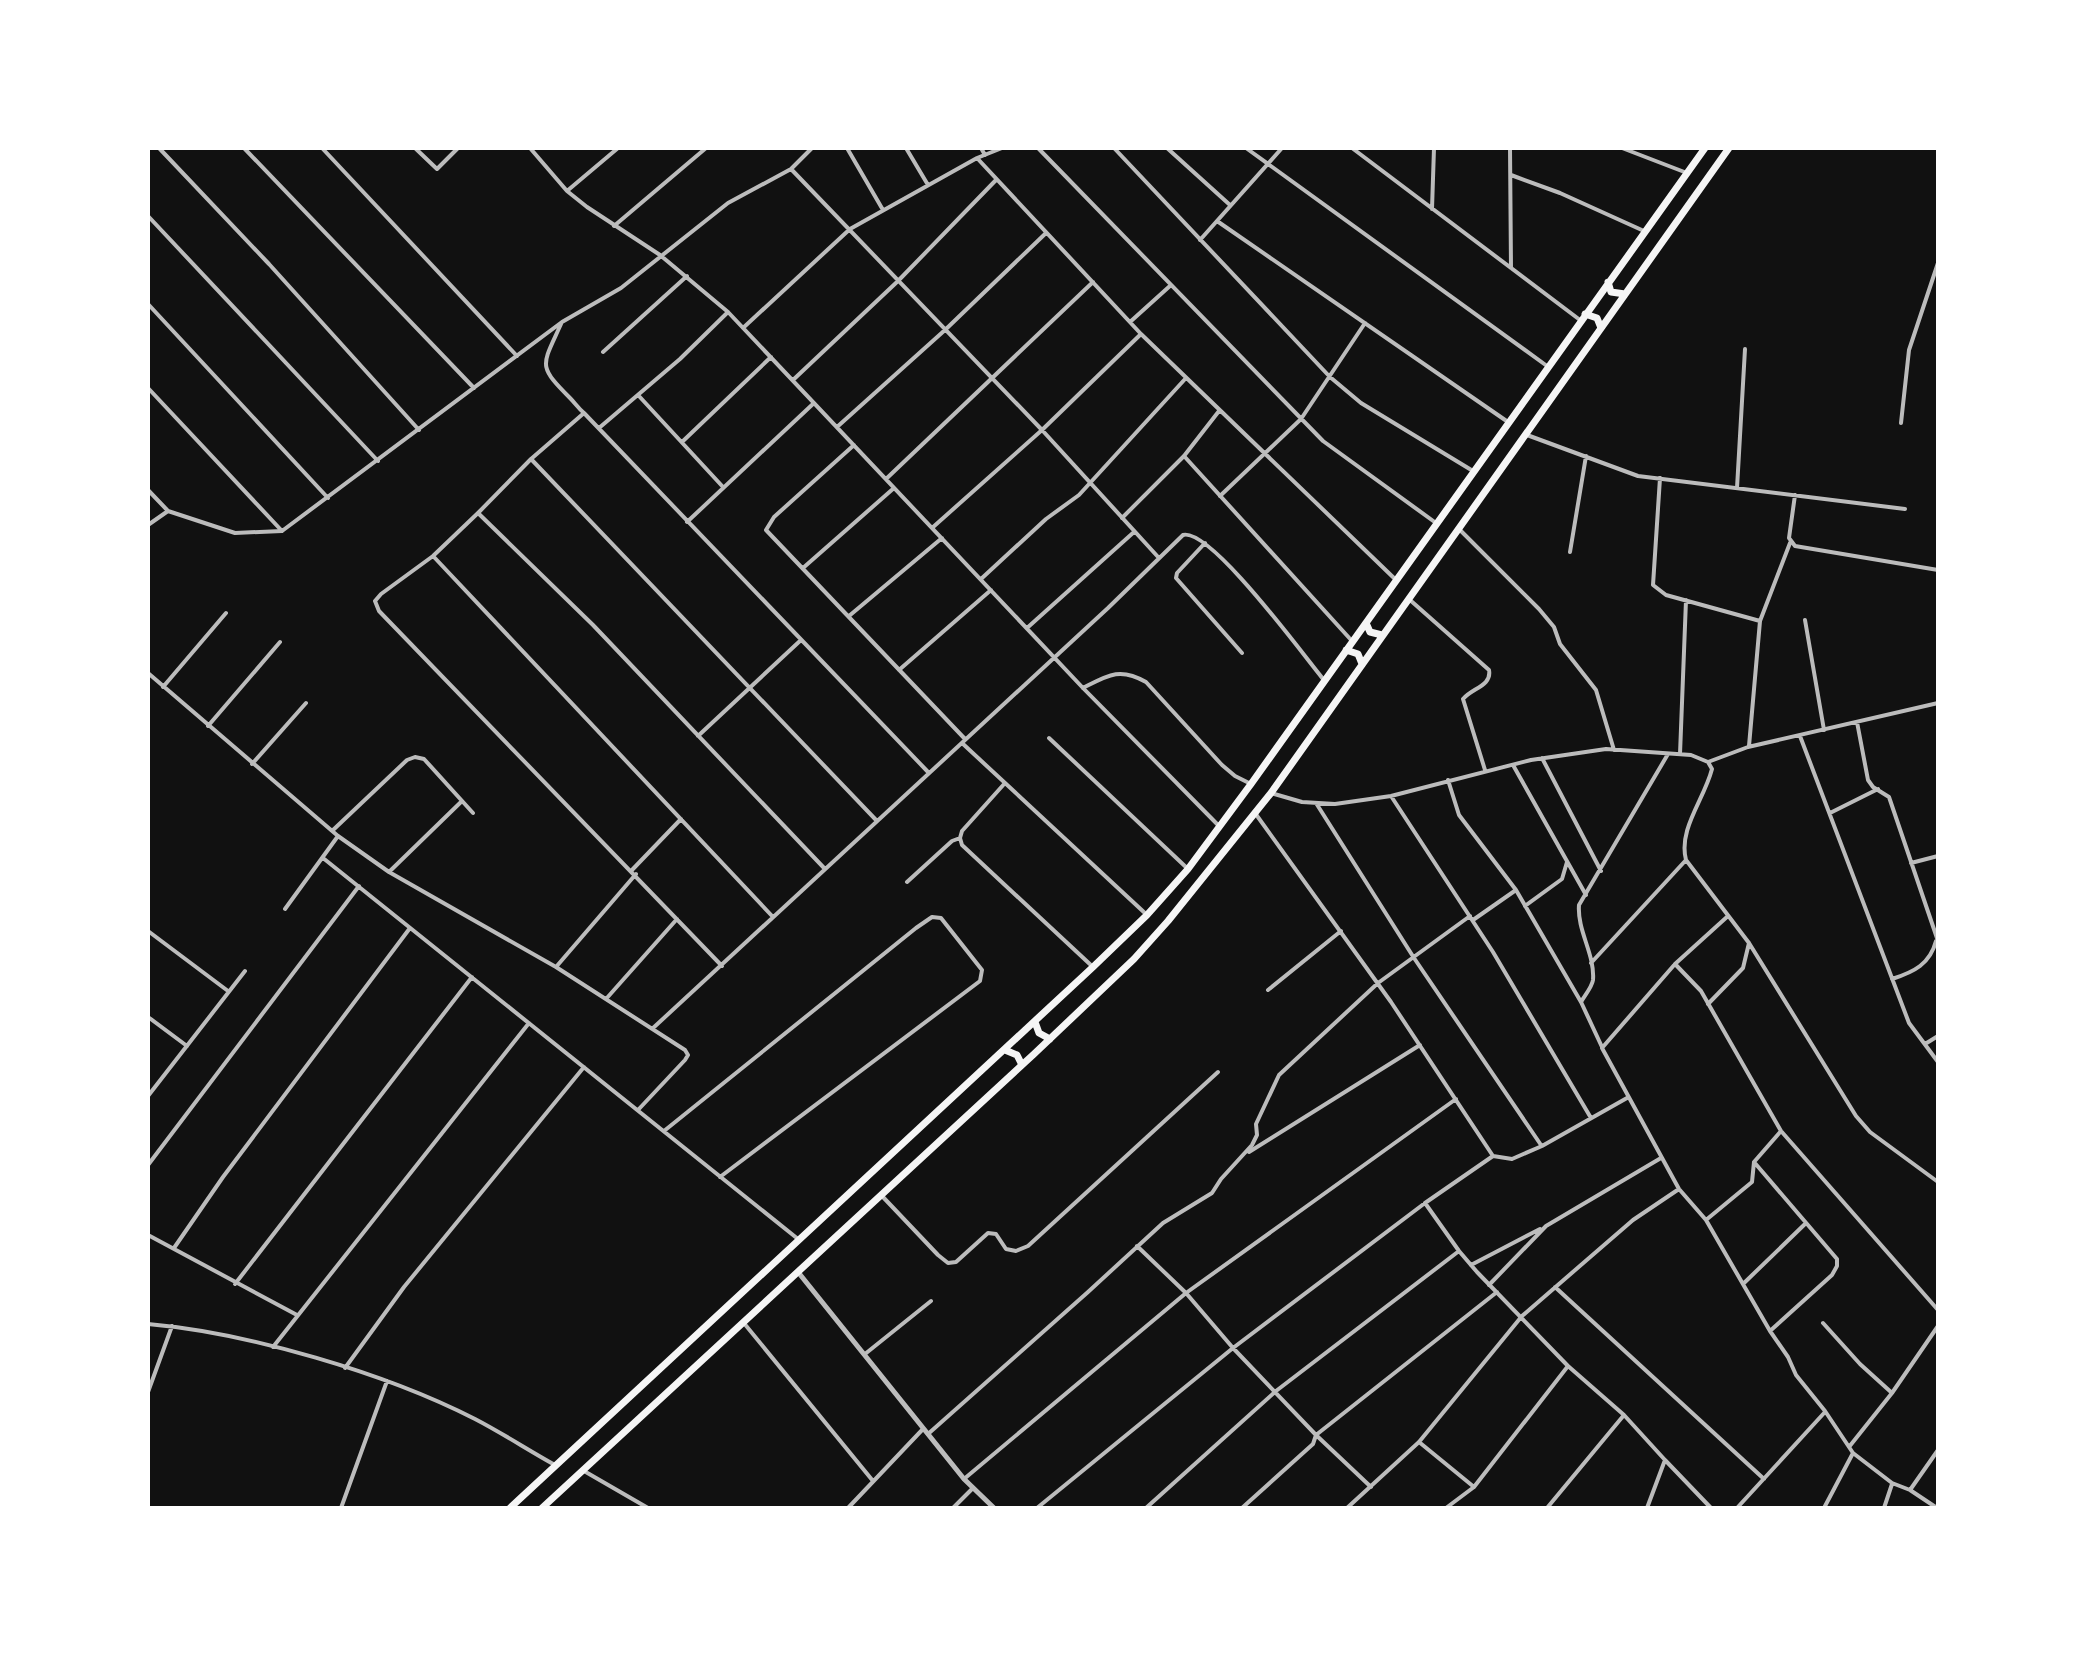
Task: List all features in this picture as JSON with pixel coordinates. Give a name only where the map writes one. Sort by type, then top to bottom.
[{"type":"main road","points":[[510,1508],[1035,1022],[1147,915],[1188,869],[1705,148]]},
{"type":"main road","points":[[542,1508],[1134,959],[1271,793],[1729,148]]},
{"type":"main road","points":[[1608,282],[1611,292],[1625,294]]},
{"type":"main road","points":[[1582,317],[1597,318],[1601,328]]},
{"type":"main road","points":[[1366,623],[1370,632],[1382,635]]},
{"type":"main road","points":[[1346,650],[1358,654],[1362,664]]},
{"type":"main road","points":[[1035,1022],[1039,1033],[1050,1039]]},
{"type":"main road","points":[[1005,1050],[1017,1055],[1022,1065]]},
{"type":"street","points":[[159,148],[419,430]]},
{"type":"street","points":[[244,148],[474,388]]},
{"type":"street","points":[[322,148],[517,356]]},
{"type":"street","points":[[415,148],[437,169],[458,148]]},
{"type":"street","points":[[530,148],[567,191],[660,255],[728,312],[1083,688],[1220,827]]},
{"type":"street","points":[[567,191],[618,148]]},
{"type":"street","points":[[614,226],[706,148]]},
{"type":"street","points":[[148,490],[168,511],[235,533],[282,531],[562,322],[621,288],[728,203],[791,169],[812,148]]},
{"type":"street","points":[[847,148],[883,210]]},
{"type":"street","points":[[906,148],[928,185]]},
{"type":"street","points":[[981,148],[985,155]]},
{"type":"street","points":[[743,328],[850,229],[977,158],[1002,148]]},
{"type":"street","points":[[1038,148],[1323,441],[1436,523]]},
{"type":"street","points":[[1114,148],[1330,377],[1361,403],[1473,471]]},
{"type":"street","points":[[1167,148],[1230,205]]},
{"type":"street","points":[[1246,148],[1547,366]]},
{"type":"street","points":[[1200,240],[1282,148]]},
{"type":"street","points":[[1352,148],[1361,151],[1432,209],[1582,317]]},
{"type":"street","points":[[1432,209],[1434,148]]},
{"type":"street","points":[[1510,148],[1511,268]]},
{"type":"street","points":[[1622,148],[1687,173]]},
{"type":"street","points":[[977,158],[1141,334],[1396,580]]},
{"type":"street","points":[[791,169],[1042,430],[1159,558]]},
{"type":"street","points":[[1511,175],[1560,193],[1644,231]]},
{"type":"street","points":[[793,380],[898,281],[997,180]]},
{"type":"street","points":[[148,216],[378,461]]},
{"type":"street","points":[[1217,221],[1508,422]]},
{"type":"street","points":[[837,427],[1046,233]]},
{"type":"street","points":[[1901,423],[1909,350],[1938,263]]},
{"type":"street","points":[[603,352],[687,276]]},
{"type":"street","points":[[885,479],[1093,282]]},
{"type":"street","points":[[1130,322],[1171,285]]},
{"type":"street","points":[[1930,286],[1938,287]]},
{"type":"street","points":[[148,304],[328,498]]},
{"type":"street","points":[[599,429],[680,359],[728,312]]},
{"type":"street","points":[[562,322],[545,362],[545,369],[556,385],[929,773]]},
{"type":"street","points":[[1220,496],[1301,419],[1365,323]]},
{"type":"street","points":[[932,528],[1042,430],[1141,334]]},
{"type":"street","points":[[1737,488],[1745,349]]},
{"type":"street","points":[[682,442],[771,357]]},
{"type":"street","points":[[981,579],[1090,483],[1186,378]]},
{"type":"street","points":[[148,388],[282,531]]},
{"type":"street","points":[[638,395],[724,488]]},
{"type":"street","points":[[687,522],[814,403]]},
{"type":"street","points":[[1122,518],[1184,456],[1219,411]]},
{"type":"street","points":[[584,413],[531,459],[433,556],[375,601],[379,611],[722,966]]},
{"type":"street","points":[[1525,434],[1638,476],[1905,509]]},
{"type":"street","points":[[854,445],[768,524],[766,530],[1005,783],[1147,915]]},
{"type":"street","points":[[1184,456],[1353,641]]},
{"type":"street","points":[[1570,552],[1586,456]]},
{"type":"street","points":[[531,459],[877,821]]},
{"type":"street","points":[[1660,478],[1653,585],[1666,595],[1760,621]]},
{"type":"street","points":[[802,568],[894,488]]},
{"type":"street","points":[[1748,747],[1760,621],[1790,543],[1795,495]]},
{"type":"street","points":[[148,525],[168,511]]},
{"type":"street","points":[[478,513],[593,625],[825,869]]},
{"type":"street","points":[[1458,528],[1554,627],[1560,644],[1596,690],[1614,750]]},
{"type":"street","points":[[1027,628],[1134,532]]},
{"type":"street","points":[[652,1029],[1183,535],[1189,533],[1205,543],[1229,565],[1324,680]]},
{"type":"street","points":[[848,617],[942,538]]},
{"type":"street","points":[[1205,543],[1177,573],[1176,578],[1242,653]]},
{"type":"street","points":[[1790,543],[1938,570]]},
{"type":"street","points":[[433,556],[773,917]]},
{"type":"street","points":[[899,670],[991,590]]},
{"type":"street","points":[[1408,598],[1489,670],[1486,684],[1470,691],[1463,699],[1485,771]]},
{"type":"street","points":[[1680,754],[1686,600]]},
{"type":"street","points":[[163,687],[226,613]]},
{"type":"street","points":[[1805,620],[1824,730]]},
{"type":"street","points":[[698,736],[801,640]]},
{"type":"street","points":[[208,726],[280,642]]},
{"type":"street","points":[[148,673],[338,836],[389,872],[556,967],[688,1055],[638,1110]]},
{"type":"street","points":[[1083,688],[1119,673],[1133,675],[1146,682],[1222,765],[1251,784]]},
{"type":"street","points":[[252,764],[306,703]]},
{"type":"street","points":[[1708,762],[1748,747],[1938,703]]},
{"type":"street","points":[[1857,722],[1868,780],[1889,797],[1937,941],[1932,955],[1915,972],[1892,979]]},
{"type":"street","points":[[1800,736],[1909,1023],[1938,1062]]},
{"type":"street","points":[[1049,738],[1188,869]]},
{"type":"street","points":[[1271,793],[1302,802],[1335,804],[1391,796],[1542,758],[1614,750],[1691,755],[1708,762],[1712,769],[1708,784],[1682,846],[1686,860],[1749,943],[1856,1116],[1870,1132],[1938,1182]]},
{"type":"street","points":[[1581,1002],[1593,982],[1579,905],[1668,754]]},
{"type":"street","points":[[332,831],[407,760],[415,757],[424,759],[473,813]]},
{"type":"street","points":[[1542,758],[1601,871]]},
{"type":"street","points":[[1513,765],[1586,895]]},
{"type":"street","points":[[1448,780],[1459,815],[1516,890],[1581,1002],[1627,1098],[1661,1158],[1679,1189],[1706,1220],[1796,1375],[1853,1453],[1892,1483],[1910,1490],[1937,1508]]},
{"type":"street","points":[[1005,783],[962,831],[962,845],[1093,967]]},
{"type":"street","points":[[1829,813],[1878,789]]},
{"type":"street","points":[[1391,796],[1472,918],[1591,1118]]},
{"type":"street","points":[[389,872],[462,801]]},
{"type":"street","points":[[1316,803],[1414,958],[1542,1146]]},
{"type":"street","points":[[1255,813],[1378,983],[1493,1156]]},
{"type":"street","points":[[556,967],[681,819]]},
{"type":"street","points":[[285,909],[338,836]]},
{"type":"street","points":[[907,882],[952,841],[960,838]]},
{"type":"street","points":[[1911,863],[1938,856]]},
{"type":"street","points":[[323,858],[798,1239]]},
{"type":"street","points":[[1591,963],[1686,860]]},
{"type":"street","points":[[1525,906],[1562,879],[1567,862]]},
{"type":"street","points":[[148,1165],[359,886]]},
{"type":"street","points":[[1246,1154],[1257,1135],[1256,1124],[1279,1075],[1378,983],[1516,890]]},
{"type":"street","points":[[1602,1048],[1675,964],[1728,916]]},
{"type":"street","points":[[664,1131],[916,928],[932,917],[941,918],[976,959],[982,970],[980,981],[720,1177]]},
{"type":"street","points":[[606,999],[677,919]]},
{"type":"street","points":[[174,1248],[223,1177],[410,928]]},
{"type":"street","points":[[148,931],[228,991]]},
{"type":"street","points":[[1268,990],[1341,931]]},
{"type":"street","points":[[1708,1004],[1743,968],[1749,943]]},
{"type":"street","points":[[1675,964],[1701,991],[1781,1131],[1938,1310]]},
{"type":"street","points":[[148,1096],[245,971]]},
{"type":"street","points":[[235,1284],[472,977]]},
{"type":"street","points":[[148,1017],[187,1046]]},
{"type":"street","points":[[273,1347],[529,1023]]},
{"type":"street","points":[[1925,1044],[1938,1036]]},
{"type":"street","points":[[848,1508],[925,1431],[1163,1223],[1212,1193],[1221,1179],[1246,1154],[1420,1045]]},
{"type":"street","points":[[345,1368],[404,1287],[584,1067]]},
{"type":"street","points":[[881,1195],[948,1263],[956,1262],[988,1233],[996,1234],[1006,1249],[1016,1251],[1028,1246],[1218,1072]]},
{"type":"street","points":[[1037,1508],[1233,1348],[1425,1203],[1493,1156],[1512,1159],[1542,1146],[1627,1098]]},
{"type":"street","points":[[964,1479],[1186,1293],[1456,1099]]},
{"type":"street","points":[[1706,1220],[1752,1182],[1754,1162],[1781,1131]]},
{"type":"street","points":[[1471,1265],[1546,1226],[1661,1158]]},
{"type":"street","points":[[1754,1162],[1837,1259],[1832,1275],[1770,1331]]},
{"type":"street","points":[[1347,1508],[1419,1442],[1522,1316],[1633,1220],[1679,1189]]},
{"type":"street","points":[[1425,1203],[1459,1251],[1489,1285],[1568,1366],[1624,1415],[1711,1508]]},
{"type":"street","points":[[1743,1284],[1806,1223]]},
{"type":"street","points":[[1489,1285],[1546,1226]]},
{"type":"street","points":[[148,1235],[297,1315]]},
{"type":"street","points":[[1137,1246],[1186,1293],[1233,1348],[1316,1435],[1371,1487]]},
{"type":"street","points":[[1146,1508],[1276,1391],[1459,1251]]},
{"type":"street","points":[[798,1272],[964,1479],[994,1508]]},
{"type":"street","points":[[1555,1287],[1764,1479]]},
{"type":"street","points":[[1242,1508],[1313,1444],[1316,1435],[1497,1292]]},
{"type":"street","points":[[865,1354],[931,1301]]},
{"type":"street","points":[[743,1322],[873,1481]]},
{"type":"street","points":[[1823,1323],[1860,1364],[1892,1393]]},
{"type":"street","points":[[148,1324],[273,1347],[387,1381],[476,1419],[555,1465]]},
{"type":"street","points":[[148,1392],[172,1326]]},
{"type":"street","points":[[1849,1447],[1892,1393],[1938,1326]]},
{"type":"street","points":[[1447,1508],[1474,1487],[1568,1366]]},
{"type":"street","points":[[341,1508],[387,1381]]},
{"type":"street","points":[[1737,1508],[1825,1411]]},
{"type":"street","points":[[1547,1508],[1624,1415]]},
{"type":"street","points":[[1419,1442],[1474,1487]]},
{"type":"street","points":[[1910,1490],[1938,1450]]},
{"type":"street","points":[[1824,1508],[1853,1453]]},
{"type":"street","points":[[1647,1508],[1665,1460]]},
{"type":"street","points":[[582,1470],[648,1508]]},
{"type":"street","points":[[1884,1508],[1892,1483]]},
{"type":"street","points":[[953,1508],[973,1488]]}]
